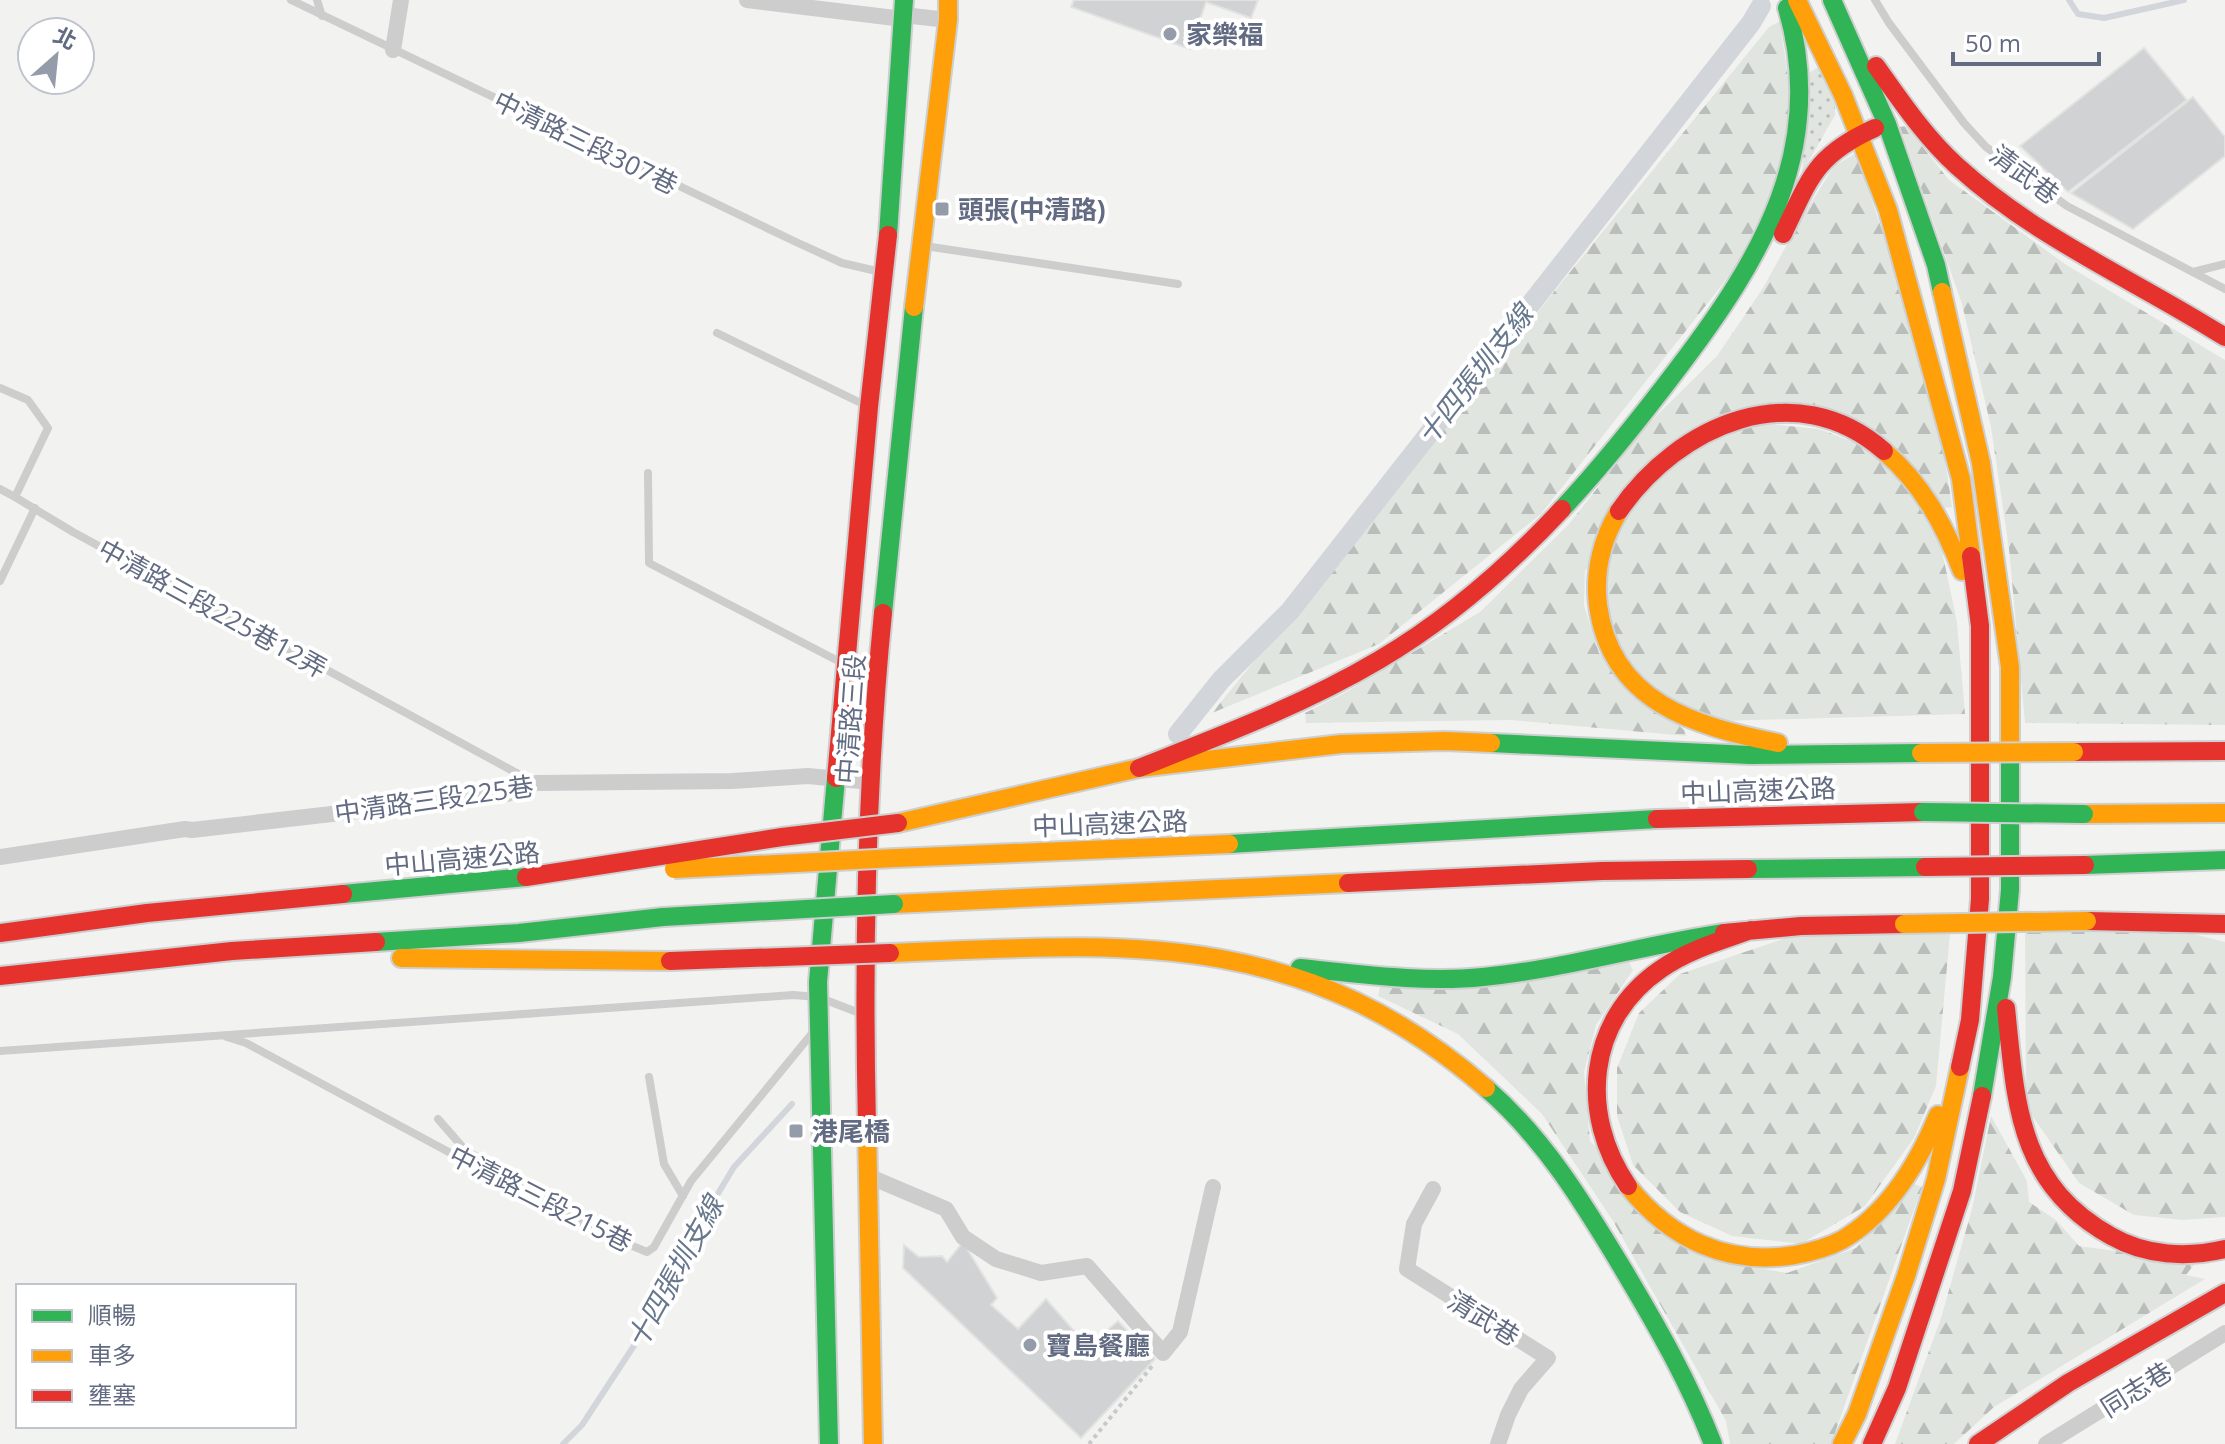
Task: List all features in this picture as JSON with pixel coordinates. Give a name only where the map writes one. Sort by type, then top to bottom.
[{"type":"main road","name":"中清路三段","points":[[873,1444],[865,1015],[875,697],[948,0]]},
{"type":"main road","points":[[1139,768],[1271,715],[1340,682],[1412,639],[1481,587],[1536,540],[1646,410],[1727,301],[1778,205],[1793,159],[1800,116],[1799,52],[1785,0]]},
{"type":"main road","points":[[1797,0],[1860,135],[1888,210],[1961,479],[1980,626],[1980,899],[1970,1020],[1936,1179],[1867,1386],[1842,1444]]},
{"type":"main road","points":[[1832,0],[1887,124],[1936,265],[1981,463],[2010,667],[2010,890],[2002,977],[1982,1094],[1962,1191],[1897,1388],[1872,1444]]},
{"type":"main road","name":"中清路三段","points":[[829,1444],[818,997],[869,407],[886,273],[904,7]]},
{"type":"main road","points":[[1845,25],[1912,116],[1956,165],[1992,196],[2044,232],[2225,337]]},
{"type":"main road","points":[[1646,410],[1716,339],[1744,304],[1827,156],[1839,145],[1887,124]]},
{"type":"main road","points":[[1830,753],[1720,731],[1647,696],[1626,676],[1604,637],[1595,595],[1597,559],[1612,522],[1636,487],[1653,470],[1690,441],[1747,416],[1782,412],[1844,423],[1876,441],[1928,495],[1956,550],[1980,626]]},
{"type":"main road","points":[[526,877],[782,837],[898,823],[1139,768],[1341,744],[1445,741],[1750,755],[2225,751]]},
{"type":"main road","name":"中山高速公路","points":[[0,933],[147,913],[526,877],[1273,842],[1639,820],[1923,812],[2225,813]]},
{"type":"main road","points":[[0,976],[232,951],[519,933],[663,917],[894,904],[1602,871],[2085,865],[2225,860]]},
{"type":"main road","points":[[232,951],[345,960],[670,961],[1088,947],[1171,950],[1239,962],[1377,977],[1451,979],[1528,973],[1698,937],[1815,925],[2087,921],[2225,924]]},
{"type":"main road","points":[[2162,922],[2225,940]]},
{"type":"main road","points":[[1751,930],[1695,949],[1651,976],[1618,1014],[1602,1050],[1596,1078],[1596,1108],[1603,1144],[1619,1173],[1637,1198],[1672,1230],[1711,1251],[1751,1260],[1786,1258],[1818,1250],[1847,1237],[1877,1214],[1903,1182],[1931,1134],[1970,1020]]},
{"type":"main road","points":[[1239,962],[1312,982],[1353,1000],[1407,1028],[1484,1084],[1532,1135],[1575,1189],[1674,1357],[1703,1415],[1713,1444]]},
{"type":"main road","points":[[2002,977],[2016,1101],[2030,1150],[2067,1208],[2096,1230],[2156,1253],[2192,1255],[2225,1249]]},
{"type":"main road","points":[[1978,1444],[2013,1416],[2225,1293]]},
{"type":"street","points":[[393,50],[401,0]]},
{"type":"street","points":[[747,0],[895,18],[904,7],[948,20]]},
{"type":"street","name":"中清路三段225巷","points":[[0,857],[185,829],[507,794],[536,783],[732,781],[808,776],[871,782]]},
{"type":"street","points":[[868,1176],[946,1209],[963,1237],[996,1259],[1041,1273],[1087,1266],[1163,1353],[1180,1332],[1213,1187]]},
{"type":"street","name":"清武巷","points":[[1433,1189],[1414,1224],[1407,1269],[1548,1358],[1521,1389],[1498,1444]]},
{"type":"street","name":"同志巷","points":[[2046,1444],[2225,1333]]},
{"type":"lane","name":"中清路三段307巷","points":[[291,0],[796,242],[842,263],[886,273]]},
{"type":"lane","points":[[317,0],[323,16]]},
{"type":"lane","name":"清武巷","points":[[1875,0],[1964,123],[1986,147],[2067,206],[2225,289]]},
{"type":"lane","points":[[920,245],[1178,284]]},
{"type":"lane","points":[[2193,272],[2225,264]]},
{"type":"lane","points":[[717,333],[869,407]]},
{"type":"lane","points":[[0,388],[28,400],[48,428],[15,497]]},
{"type":"lane","points":[[648,473],[649,563],[848,667]]},
{"type":"lane","name":"中清路三段225巷12弄","points":[[0,489],[73,532],[536,783]]},
{"type":"lane","points":[[0,581],[35,508]]},
{"type":"lane","points":[[0,1051],[793,995],[818,997],[865,1015]]},
{"type":"lane","name":"中清路三段215巷","points":[[222,1036],[246,1043],[592,1229],[647,1252],[654,1247],[691,1181],[820,1024]]},
{"type":"lane","points":[[649,1077],[664,1164],[683,1196]]},
{"type":"lane","points":[[438,1119],[466,1151],[564,1202],[563,1212]]},
{"type":"path","points":[[1089,1444],[1163,1353]]},
{"type":"green space","points":[[1780,21],[1793,114],[1777,186],[1733,271],[1541,514],[1379,644],[1212,713],[1769,27]]},
{"type":"green space","points":[[1820,66],[1835,104],[1835,115],[1802,173],[1809,73]]},
{"type":"green space","points":[[1906,126],[1949,180],[2065,264],[2225,360],[2225,725],[2025,723],[2009,549],[1991,427],[1962,304],[1900,127]]},
{"type":"green space","points":[[1856,153],[1900,284],[1925,372],[1952,507],[1943,508],[1838,420],[1690,430],[1585,571],[1584,605],[1599,653],[1684,730],[1686,736],[1511,720],[1306,723],[1305,713],[1348,691],[1480,612],[1569,524],[1645,427],[1717,356],[1763,288],[1834,166]]},
{"type":"green space","points":[[1759,423],[1819,429],[1859,444],[1902,478],[1939,537],[1957,622],[1965,714],[1722,721],[1671,704],[1611,647],[1603,552],[1627,502],[1685,452]]},
{"type":"green space","points":[[2025,928],[2177,930],[2225,942],[2225,1217],[2183,1220],[2134,1215],[2079,1183],[2026,1107]]},
{"type":"green space","points":[[1809,930],[1950,934],[1936,1086],[1914,1138],[1865,1206],[1801,1244],[1732,1236],[1680,1212],[1633,1165],[1617,1116],[1617,1068],[1639,1013],[1680,974]]},
{"type":"green space","points":[[1628,960],[1633,970],[1596,1025],[1584,1072],[1590,1141],[1709,1259],[1787,1273],[1856,1248],[1914,1184],[1922,1187],[1831,1444],[1730,1444],[1726,1421],[1613,1221],[1542,1114],[1458,1034],[1378,996],[1380,986]]},
{"type":"green space","points":[[1991,1116],[2027,1181],[2029,1202],[2056,1220],[2079,1246],[2196,1262],[2186,1275],[2205,1279],[1994,1407],[1954,1444],[1895,1444],[1941,1318],[1972,1209]]},
{"type":"building","name":"家樂福","points":[[1074,0],[1258,0],[1251,18],[1206,2],[1190,49],[1071,7]]},
{"type":"building","points":[[2144,48],[2187,100],[2068,192],[2020,146]]},
{"type":"building","points":[[2193,97],[2225,137],[2225,156],[2133,229],[2071,193]]},
{"type":"building","name":"寶島餐廳","points":[[963,1242],[997,1298],[991,1305],[1018,1329],[1046,1299],[1076,1333],[1072,1339],[1083,1351],[1118,1321],[1155,1359],[1081,1438],[903,1268],[904,1245],[919,1257],[942,1256],[947,1262]]},
{"type":"waterway","points":[[2069,0],[2078,14],[2104,18],[2184,0]]},
{"type":"waterway","name":"十四張圳支線","points":[[1178,734],[1221,680],[1290,611],[1751,23],[1761,6]]},
{"type":"waterway","name":"十四張圳支線","points":[[563,1444],[582,1425],[639,1338],[657,1295],[734,1167],[792,1104]]},
{"type":"traffic: fast","points":[[888,235],[904,0]]},
{"type":"traffic: fast","points":[[1832,0],[1887,124],[1936,265],[1942,292]]},
{"type":"traffic: fast","points":[[1562,509],[1622,440],[1679,367],[1736,285],[1760,243],[1779,200],[1792,155],[1799,108],[1797,59],[1787,8]]},
{"type":"traffic: fast","points":[[883,613],[914,307]]},
{"type":"traffic: fast","points":[[1491,743],[1750,755],[1921,753]]},
{"type":"traffic: fast","points":[[1982,1096],[2002,977],[2010,890],[2010,746]]},
{"type":"traffic: fast","points":[[829,1444],[818,982],[836,778]]},
{"type":"traffic: fast","points":[[1923,812],[2084,814]]},
{"type":"traffic: fast","points":[[1229,844],[1657,819]]},
{"type":"traffic: fast","points":[[2085,865],[2225,860]]},
{"type":"traffic: fast","points":[[1748,869],[1925,867]]},
{"type":"traffic: fast","points":[[343,894],[526,877]]},
{"type":"traffic: fast","points":[[663,917],[894,904]]},
{"type":"traffic: fast","points":[[376,942],[519,933],[663,917]]},
{"type":"traffic: fast","points":[[1300,968],[1460,979],[1544,968],[1724,933]]},
{"type":"traffic: fast","points":[[1486,1088],[1545,1150],[1593,1220],[1672,1355],[1713,1444]]},
{"type":"traffic: slow","points":[[914,307],[948,0]]},
{"type":"traffic: slow","points":[[1797,0],[1843,95],[1888,210],[1961,479],[1971,556]]},
{"type":"traffic: slow","points":[[1942,292],[1981,463],[2010,667],[2010,746]]},
{"type":"traffic: slow","points":[[1884,451],[1921,491],[1948,537],[1962,571]]},
{"type":"traffic: slow","points":[[1619,511],[1601,556],[1597,593],[1606,638],[1620,666],[1639,687],[1688,718],[1778,743]]},
{"type":"traffic: slow","points":[[898,823],[1139,768],[1341,744],[1491,743]]},
{"type":"traffic: slow","points":[[1921,753],[2074,752]]},
{"type":"traffic: slow","points":[[2084,814],[2225,813]]},
{"type":"traffic: slow","points":[[896,858],[1229,844]]},
{"type":"traffic: slow","points":[[674,869],[896,858]]},
{"type":"traffic: slow","points":[[894,904],[1348,883]]},
{"type":"traffic: slow","points":[[1904,924],[2087,921]]},
{"type":"traffic: slow","points":[[890,953],[1054,947],[1130,949],[1204,956],[1275,971],[1346,997],[1416,1035],[1486,1088]]},
{"type":"traffic: slow","points":[[401,958],[670,961]]},
{"type":"traffic: slow","points":[[1842,1444],[1857,1414],[1906,1276],[1936,1179],[1960,1067]]},
{"type":"traffic: slow","points":[[1628,1186],[1662,1221],[1681,1234],[1723,1252],[1770,1257],[1807,1253],[1842,1240],[1874,1216],[1911,1169],[1938,1115]]},
{"type":"traffic: slow","points":[[867,1126],[873,1444]]},
{"type":"traffic: jam","points":[[1876,66],[1934,143],[1988,192],[2053,237],[2225,337]]},
{"type":"traffic: jam","points":[[1783,234],[1817,170],[1839,148],[1875,128]]},
{"type":"traffic: jam","points":[[836,778],[869,407],[888,235]]},
{"type":"traffic: jam","points":[[1619,511],[1644,481],[1673,454],[1705,434],[1740,420],[1777,413],[1813,415],[1849,428],[1884,451]]},
{"type":"traffic: jam","points":[[1139,768],[1291,706],[1379,660],[1429,628],[1476,591],[1562,509]]},
{"type":"traffic: jam","points":[[1960,1067],[1970,1020],[1980,899],[1980,626],[1971,556]]},
{"type":"traffic: jam","points":[[867,1126],[867,869],[883,613]]},
{"type":"traffic: jam","points":[[2074,752],[2225,751]]},
{"type":"traffic: jam","points":[[1657,819],[1923,812]]},
{"type":"traffic: jam","points":[[526,877],[782,837],[898,823]]},
{"type":"traffic: jam","points":[[1925,867],[2085,865]]},
{"type":"traffic: jam","points":[[1348,883],[1602,871],[1748,869]]},
{"type":"traffic: jam","points":[[0,933],[147,913],[343,894]]},
{"type":"traffic: jam","points":[[2087,921],[2225,924]]},
{"type":"traffic: jam","points":[[1724,933],[1801,926],[1904,924]]},
{"type":"traffic: jam","points":[[1628,1186],[1612,1158],[1602,1129],[1597,1100],[1598,1070],[1605,1041],[1617,1014],[1636,990],[1671,962],[1704,946],[1751,930]]},
{"type":"traffic: jam","points":[[0,976],[232,951],[376,942]]},
{"type":"traffic: jam","points":[[670,961],[890,953]]},
{"type":"traffic: jam","points":[[2006,1008],[2019,1109],[2027,1138],[2057,1192],[2080,1215],[2111,1236],[2138,1248],[2181,1254],[2225,1249]]},
{"type":"traffic: jam","points":[[1872,1444],[1897,1388],[1962,1191],[1982,1096]]},
{"type":"traffic: jam","points":[[1978,1444],[2068,1383],[2225,1293]]},
{"type":"place","name":"家樂福","points":[[1170,34]]},
{"type":"place","name":"頭張(中清路)","points":[[942,209]]},
{"type":"place","name":"港尾橋","points":[[796,1131]]},
{"type":"place","name":"寶島餐廳","points":[[1030,1345]]}]
